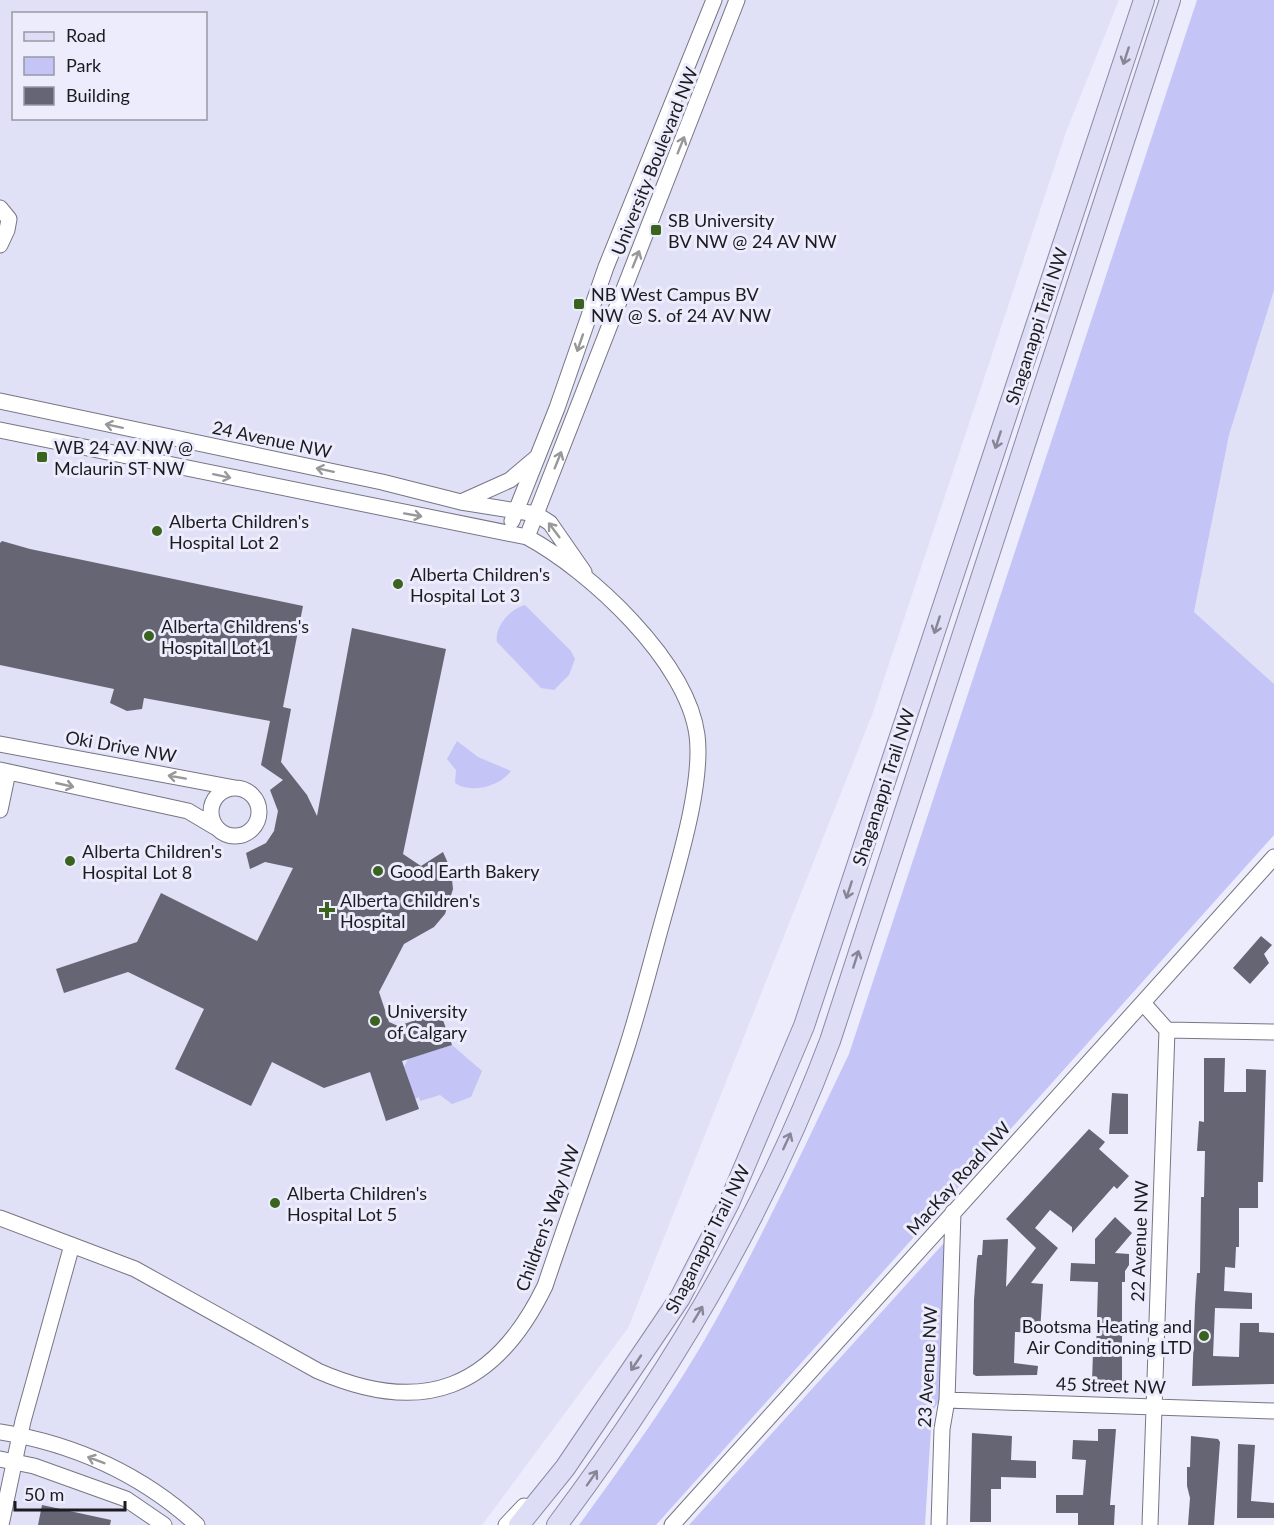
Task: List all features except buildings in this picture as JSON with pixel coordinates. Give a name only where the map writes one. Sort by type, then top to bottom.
[{"type":"main road","name":"Shaganappi Trail NW","points":[[519,1525],[565,1468],[680,1298],[729,1203],[804,1026],[1144,0]]},
{"type":"main road","name":"Shaganappi Trail NW","points":[[557,1525],[655,1384],[701,1310],[750,1220],[811,1091],[834,1029],[1170,0]]},
{"type":"street","name":"University Boulevard NW","points":[[509,532],[539,456],[606,267],[714,0]]},
{"type":"street","name":"University Boulevard NW","points":[[527,537],[737,0]]},
{"type":"street","points":[[0,208],[9,219],[7,230],[0,244]]},
{"type":"street","name":"24 Avenue NW","points":[[0,401],[382,482],[460,502],[536,514]]},
{"type":"street","points":[[0,430],[527,537]]},
{"type":"street","points":[[460,502],[510,480],[539,456]]},
{"type":"street","name":"Children's Way NW","points":[[0,1218],[135,1269],[318,1371],[346,1384],[376,1392],[403,1394],[434,1390],[457,1383],[500,1354],[516,1337],[545,1286],[616,1083],[677,868],[696,777],[697,735],[687,698],[666,660],[592,584],[550,523],[536,514]]},
{"type":"street","name":"Children's Way NW","points":[[527,537],[592,584]]},
{"type":"street","name":"Oki Drive NW","points":[[0,744],[235,788]]},
{"type":"street","points":[[0,810],[4,771],[188,811],[229,836],[237,837],[252,830],[257,823],[259,807],[256,799],[243,789],[226,789],[215,798],[210,812],[215,827]]},
{"type":"street","name":"MacKay Road NW","points":[[672,1525],[1274,857]]},
{"type":"street","points":[[1143,1003],[1167,1030],[1274,1032]]},
{"type":"street","name":"22 Avenue NW","points":[[1150,1525],[1167,1030]]},
{"type":"street","name":"23 Avenue NW","points":[[939,1525],[942,1429],[947,1400],[953,1212]]},
{"type":"street","points":[[1,1525],[7,1460],[20,1436],[72,1245]]},
{"type":"street","name":"45 Street NW","points":[[947,1400],[1274,1411]]},
{"type":"street","points":[[0,1432],[98,1460],[136,1478],[197,1525]]},
{"type":"street","points":[[7,1460],[84,1483],[126,1499],[164,1525]]},
{"type":"street","points":[[506,1525],[543,1486],[565,1468]]},
{"type":"shaded area","name":"University of Calgary","points":[[0,0],[1119,0],[1066,132],[872,715],[628,1328],[482,1525],[0,1525]]},
{"type":"shaded area","points":[[1274,290],[1274,684],[1194,612],[1229,435]]},
{"type":"green space","points":[[1197,0],[1274,0],[1274,290],[1229,435],[1194,612],[1274,684],[1274,835],[656,1525],[579,1525],[668,1399],[701,1347],[768,1221],[849,1054]]},
{"type":"green space","points":[[525,605],[571,651],[575,659],[569,675],[554,690],[541,688],[497,642],[501,624],[514,610]]},
{"type":"green space","points":[[457,741],[478,757],[511,771],[506,777],[485,787],[469,788],[455,783],[456,770],[447,759]]},
{"type":"green space","points":[[452,1045],[482,1071],[471,1097],[452,1104],[440,1095],[420,1101],[419,1097],[415,1099],[404,1067],[408,1059]]},
{"type":"green space","points":[[944,1243],[939,1401],[932,1412],[925,1525],[689,1525]]},
{"type":"place","name":"SB University BV NW @ 24 AV NW","points":[[656,230]]},
{"type":"place","name":"NB West Campus BV NW @ S. of 24 AV NW","points":[[579,304]]},
{"type":"place","name":"WB 24 AV NW @ Mclaurin ST NW","points":[[42,457]]},
{"type":"place","name":"Alberta Children's Hospital Lot 2","points":[[157,531]]},
{"type":"place","name":"Alberta Children's Hospital Lot 3","points":[[398,584]]},
{"type":"place","name":"Alberta Childrens's Hospital Lot 1","points":[[149,636]]},
{"type":"place","name":"Alberta Children's Hospital Lot 8","points":[[70,861]]},
{"type":"place","name":"Good Earth Bakery","points":[[378,871]]},
{"type":"place","name":"Alberta Children's Hospital","points":[[327,910]]},
{"type":"place","name":"University of Calgary","points":[[375,1021]]},
{"type":"place","name":"Alberta Children's Hospital Lot 5","points":[[275,1203]]},
{"type":"place","name":"Bootsma Heating and Air Conditioning LTD","points":[[1204,1336]]}]
